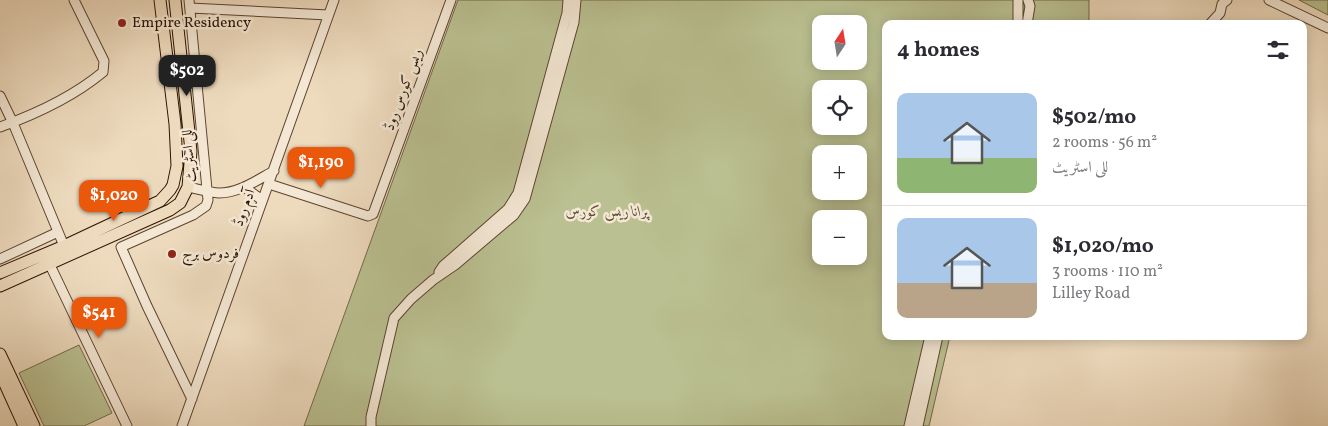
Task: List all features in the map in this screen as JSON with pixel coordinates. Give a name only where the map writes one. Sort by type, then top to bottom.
[{"type":"main road","points":[[0,286],[170,210],[180,203],[188,187],[192,151],[175,2]]},
{"type":"main road","points":[[0,272],[64,246],[160,201],[173,185],[177,166],[176,144],[161,3]]},
{"type":"main road","points":[[0,354],[34,426]]},
{"type":"main road","points":[[0,373],[24,426]]},
{"type":"street","points":[[0,128],[69,96],[88,85],[103,72],[104,61],[74,0]]},
{"type":"street","name":"آدم روڈ","points":[[182,426],[334,0]]},
{"type":"street","name":"ریس کورس روڈ","points":[[269,184],[368,216],[373,214],[451,0]]},
{"type":"street","points":[[433,280],[443,266],[508,209],[518,193],[567,13],[568,0]]},
{"type":"street","points":[[371,426],[371,417],[394,318],[411,299],[433,280],[455,265],[514,215],[525,199],[574,22],[576,0]]},
{"type":"street","points":[[1018,0],[1018,20]]},
{"type":"street","points":[[1028,0],[1030,6],[1028,20]]},
{"type":"street","points":[[1269,0],[1328,28]]},
{"type":"street","points":[[1214,20],[1220,13],[1223,1]]},
{"type":"street","points":[[190,4],[328,15]]},
{"type":"street","name":"للی اسٹریٹ","points":[[190,4],[208,191]]},
{"type":"street","points":[[1210,20],[1220,13]]},
{"type":"street","points":[[0,96],[64,246]]},
{"type":"street","points":[[188,187],[221,193],[244,187],[274,171]]},
{"type":"street","points":[[244,187],[262,200]]},
{"type":"street","points":[[192,399],[121,247],[201,210],[206,206],[208,191]]},
{"type":"street","points":[[0,259],[58,232]]},
{"type":"street","points":[[49,263],[127,426]]},
{"type":"street","points":[[909,426],[929,340]]},
{"type":"street","points":[[918,426],[937,340]]},
{"type":"green space","name":"پرانا ریس کورس","points":[[458,0],[1089,0],[1089,20],[882,20],[882,340],[949,340],[929,426],[304,426]]},
{"type":"green space","points":[[1299,0],[1328,0],[1328,15]]},
{"type":"green space","points":[[79,345],[112,413],[84,426],[44,426],[19,373]]},
{"type":"place","name":"Empire Residency","points":[[122,23]]},
{"type":"place","name":"فردوس برج","points":[[172,254]]}]
